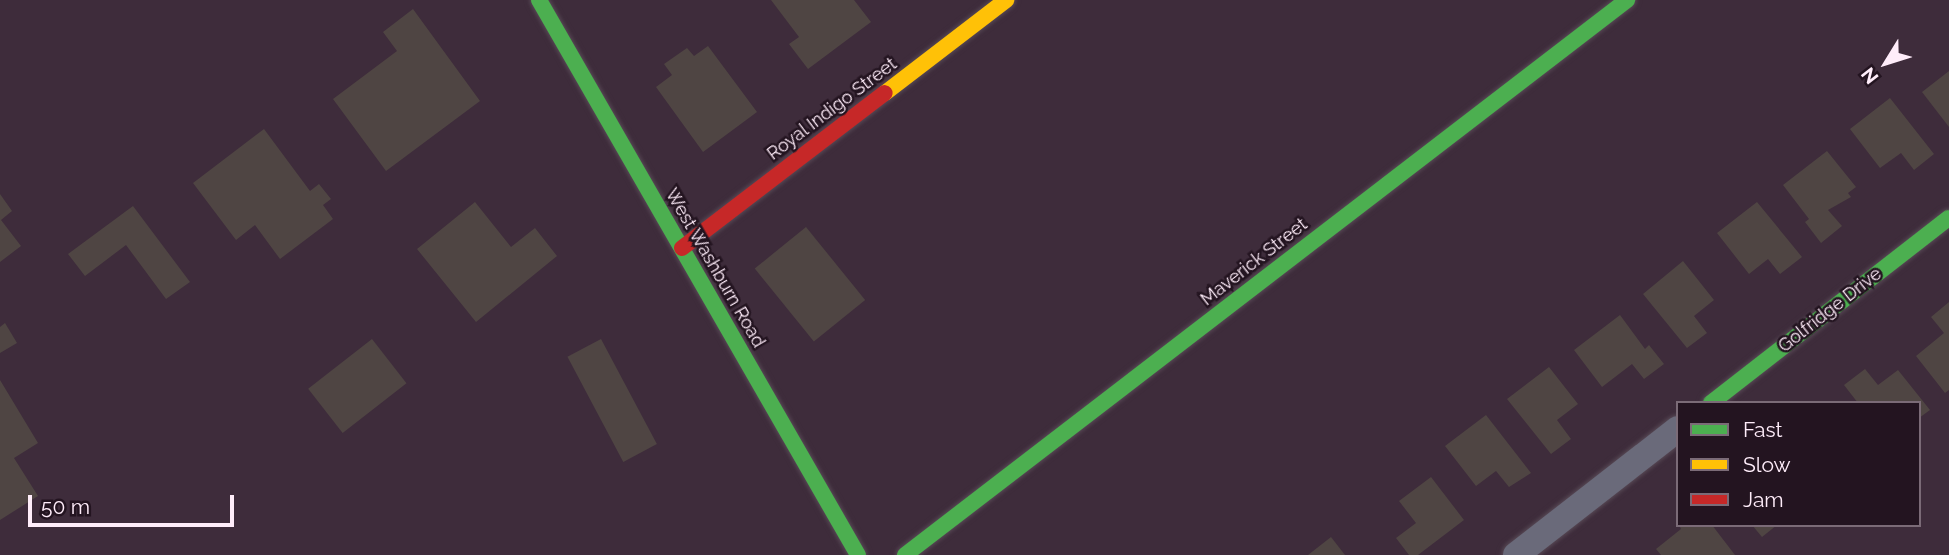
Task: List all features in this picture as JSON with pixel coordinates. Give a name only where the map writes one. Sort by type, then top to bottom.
[{"type":"street","name":"West Washburn Road","points":[[539,0],[858,555]]},
{"type":"street","name":"Royal Indigo Street","points":[[682,248],[1006,0]]},
{"type":"street","name":"Maverick Street","points":[[905,555],[1627,0]]},
{"type":"street","name":"Golfridge Drive","points":[[1714,401],[1949,218]]},
{"type":"street","points":[[1516,555],[1676,431]]},
{"type":"building","points":[[771,0],[854,0],[871,22],[808,69],[789,44],[799,37]]},
{"type":"building","points":[[413,9],[480,101],[386,171],[333,99],[397,51],[383,32]]},
{"type":"building","points":[[708,46],[757,112],[703,152],[656,87],[672,75],[664,64],[687,48],[694,56]]},
{"type":"building","points":[[1949,71],[1949,127],[1922,92]]},
{"type":"building","points":[[1890,98],[1934,154],[1914,170],[1901,153],[1880,168],[1850,129]]},
{"type":"building","points":[[264,129],[310,191],[319,184],[331,199],[323,205],[333,219],[280,259],[255,225],[236,240],[193,183]]},
{"type":"building","points":[[1827,151],[1856,187],[1848,193],[1851,197],[1828,210],[1842,226],[1821,243],[1805,222],[1809,219],[1783,185]]},
{"type":"building","points":[[0,194],[12,211],[1,220],[21,246],[0,262]]},
{"type":"building","points":[[475,202],[511,247],[535,228],[557,256],[476,322],[417,249]]},
{"type":"building","points":[[1757,202],[1802,257],[1780,274],[1768,259],[1749,274],[1717,233]]},
{"type":"building","points":[[133,206],[190,282],[166,299],[126,245],[85,276],[68,254]]},
{"type":"building","points":[[806,227],[865,300],[814,342],[755,269]]},
{"type":"building","points":[[1683,261],[1714,300],[1694,316],[1707,333],[1687,348],[1643,294]]},
{"type":"building","points":[[1949,302],[1949,390],[1945,393],[1916,356],[1944,333],[1931,317]]},
{"type":"building","points":[[1620,315],[1645,349],[1649,345],[1664,364],[1644,379],[1632,364],[1602,387],[1574,350]]},
{"type":"building","points":[[5,323],[17,343],[0,353],[0,327]]},
{"type":"building","points":[[372,339],[406,383],[343,433],[308,389]]},
{"type":"building","points":[[601,339],[657,444],[623,462],[567,357]]},
{"type":"building","points":[[1549,367],[1578,404],[1557,420],[1571,439],[1551,454],[1507,399]]},
{"type":"building","points":[[1865,369],[1878,385],[1898,370],[1930,410],[1921,417],[1921,401],[1856,401],[1844,385]]},
{"type":"building","points":[[0,380],[38,443],[14,458],[38,496],[0,520]]},
{"type":"building","points":[[1486,415],[1531,473],[1509,487],[1496,471],[1476,486],[1445,446]]},
{"type":"building","points":[[1431,477],[1464,520],[1418,555],[1409,555],[1396,538],[1416,523],[1399,501]]},
{"type":"building","points":[[1680,527],[1714,527],[1735,555],[1661,555],[1656,549],[1681,529]]},
{"type":"building","points":[[1754,527],[1774,527],[1762,537]]},
{"type":"building","points":[[1331,537],[1345,555],[1308,555]]},
{"type":"traffic: fast","points":[[539,0],[858,555]]},
{"type":"traffic: fast","points":[[905,555],[1627,0]]},
{"type":"traffic: fast","points":[[1714,401],[1949,218]]},
{"type":"traffic: slow","points":[[885,93],[1006,0]]},
{"type":"traffic: jam","points":[[682,248],[885,93]]}]
